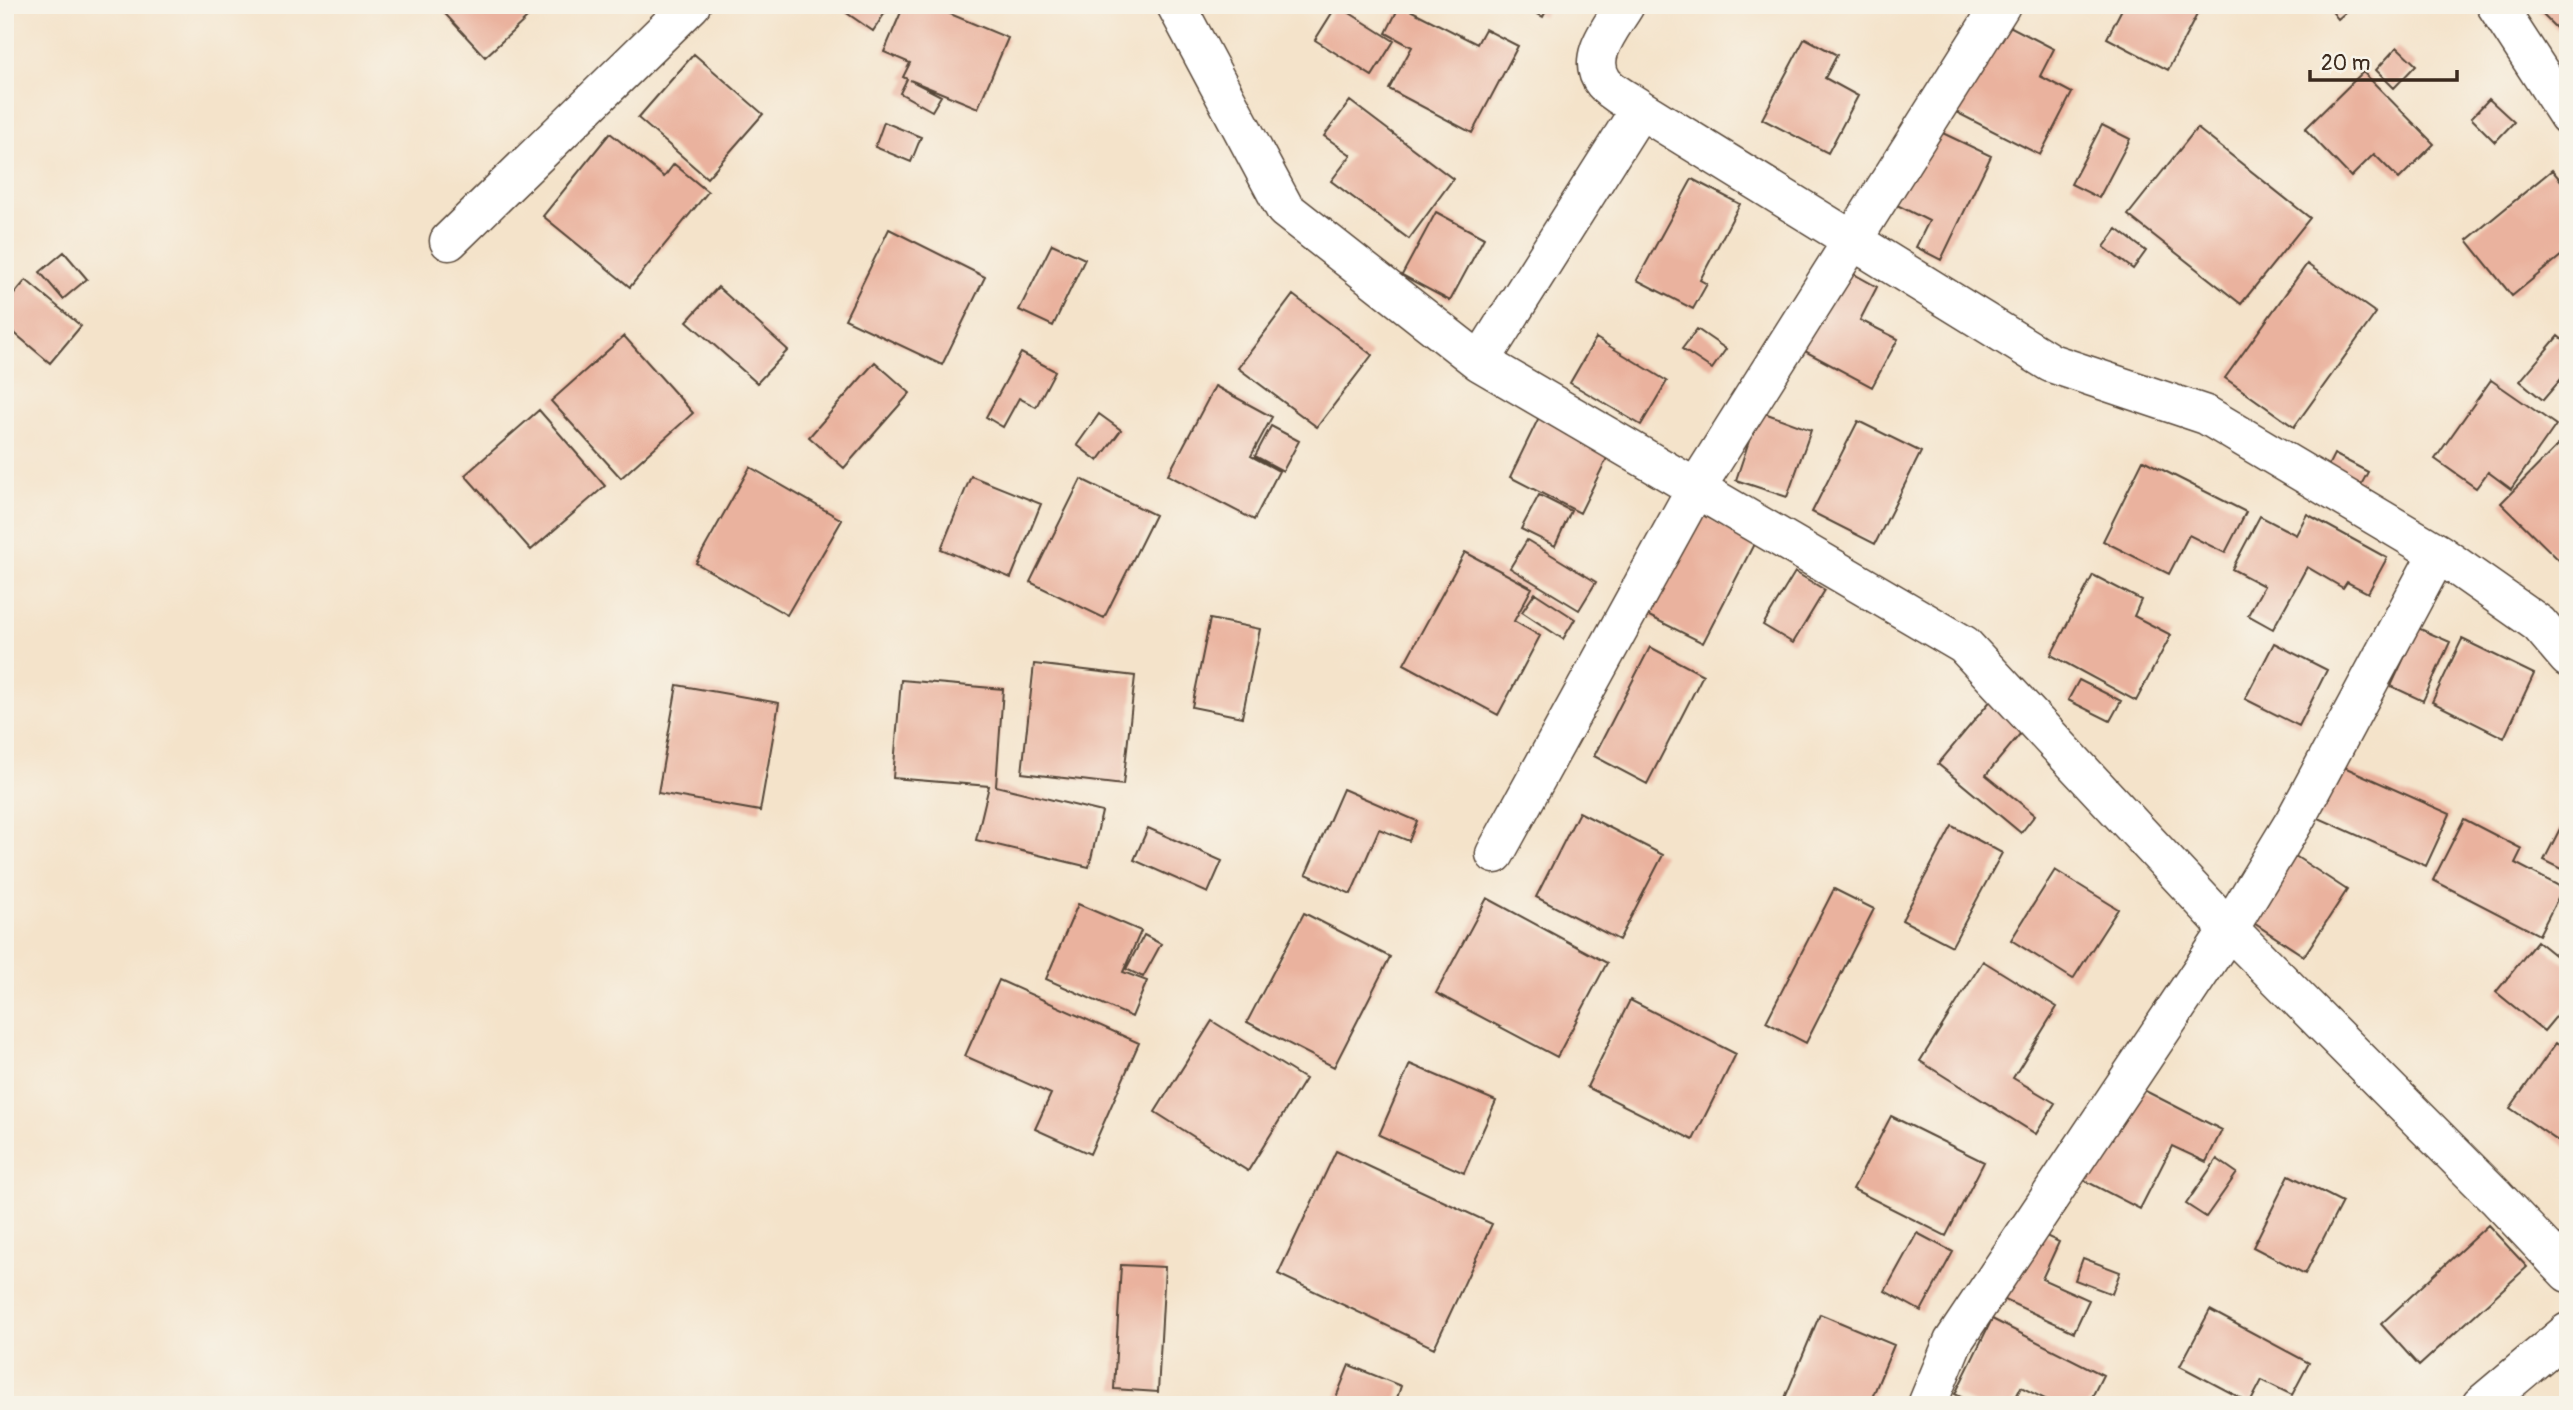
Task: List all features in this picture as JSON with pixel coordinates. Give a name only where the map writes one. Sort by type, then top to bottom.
[{"type":"street","points":[[449,241],[691,5]]},
{"type":"street","points":[[1176,5],[1285,209],[1480,362],[1964,645],[2230,929],[2497,1197],[2568,1273]]},
{"type":"street","points":[[1625,5],[1599,47],[1596,68],[1605,84],[1640,109],[2051,363],[2206,415],[2438,553],[2539,624],[2568,658]]},
{"type":"street","points":[[1496,855],[1696,488],[2001,5]]},
{"type":"street","points":[[2496,5],[2568,116]]},
{"type":"street","points":[[1480,362],[1640,109]]},
{"type":"street","points":[[1927,1405],[1954,1342],[2230,929],[2295,820],[2438,553]]},
{"type":"street","points":[[2481,1405],[2568,1332]]},
{"type":"building","points":[[437,5],[541,5],[485,57]]},
{"type":"building","points":[[835,5],[890,5],[873,31]]},
{"type":"building","points":[[904,5],[929,5],[1008,38],[978,108],[910,80],[941,96],[932,111],[900,93],[907,79],[903,77],[910,63],[884,52]]},
{"type":"building","points":[[1337,5],[1394,41],[1372,76],[1315,40]]},
{"type":"building","points":[[1400,5],[1477,44],[1485,29],[1518,46],[1472,133],[1389,89],[1412,47],[1386,33]]},
{"type":"building","points":[[1521,5],[1549,5],[1543,17]]},
{"type":"building","points":[[2124,5],[2202,5],[2168,70],[2107,38]]},
{"type":"building","points":[[2327,5],[2354,5],[2338,19]]},
{"type":"building","points":[[2533,5],[2568,5],[2568,40]]},
{"type":"building","points":[[1994,18],[2054,49],[2040,76],[2072,93],[2040,155],[1948,108]]},
{"type":"building","points":[[1805,38],[1837,55],[1825,78],[1858,96],[1828,153],[1762,119]]},
{"type":"building","points":[[2397,47],[2416,65],[2394,88],[2376,70]]},
{"type":"building","points":[[694,54],[763,114],[707,178],[638,118]]},
{"type":"building","points":[[2363,72],[2434,144],[2399,179],[2374,154],[2351,177],[2305,129]]},
{"type":"building","points":[[2489,99],[2514,122],[2495,142],[2471,118]]},
{"type":"building","points":[[1350,101],[1453,179],[1409,239],[1331,181],[1351,155],[1324,136]]},
{"type":"building","points":[[884,122],[921,137],[911,162],[875,147]]},
{"type":"building","points":[[2102,125],[2130,139],[2099,198],[2071,184]]},
{"type":"building","points":[[1930,127],[1991,156],[1941,260],[1916,247],[1929,221],[1893,203]]},
{"type":"building","points":[[2197,128],[2310,218],[2241,304],[2128,215]]},
{"type":"building","points":[[610,133],[664,177],[674,164],[708,192],[630,287],[543,216]]},
{"type":"building","points":[[2552,170],[2568,189],[2568,250],[2512,296],[2467,240]]},
{"type":"building","points":[[1692,179],[1740,204],[1700,280],[1707,284],[1693,309],[1637,280]]},
{"type":"building","points":[[1436,212],[1484,238],[1450,301],[1402,275]]},
{"type":"building","points":[[889,229],[985,277],[942,365],[845,319]]},
{"type":"building","points":[[2117,229],[2146,251],[2133,269],[2104,247]]},
{"type":"building","points":[[1052,244],[1085,259],[1053,326],[1019,310]]},
{"type":"building","points":[[64,252],[87,279],[63,299],[40,272]]},
{"type":"building","points":[[2307,264],[2376,313],[2294,427],[2225,378]]},
{"type":"building","points":[[1843,268],[1877,287],[1860,320],[1898,339],[1872,387],[1801,349]]},
{"type":"building","points":[[26,280],[81,326],[50,363],[5,325],[5,305]]},
{"type":"building","points":[[718,287],[788,350],[757,383],[687,321]]},
{"type":"building","points":[[1293,295],[1372,355],[1317,427],[1238,368]]},
{"type":"building","points":[[1697,329],[1726,349],[1712,369],[1682,349]]},
{"type":"building","points":[[624,336],[693,413],[621,478],[551,401]]},
{"type":"building","points":[[2558,336],[2568,344],[2568,371],[2543,400],[2520,381]]},
{"type":"building","points":[[1596,338],[1667,381],[1641,425],[1570,383]]},
{"type":"building","points":[[1021,353],[1055,371],[1036,407],[1019,398],[1003,427],[986,417]]},
{"type":"building","points":[[875,362],[910,393],[844,468],[809,437]]},
{"type":"building","points":[[2491,380],[2556,425],[2511,489],[2488,472],[2476,488],[2435,459]]},
{"type":"building","points":[[1215,386],[1272,417],[1251,456],[1279,471],[1254,520],[1168,475]]},
{"type":"building","points":[[539,410],[605,486],[531,550],[465,475]]},
{"type":"building","points":[[1759,411],[1811,430],[1787,497],[1736,480]]},
{"type":"building","points":[[1541,413],[1612,448],[1580,513],[1510,477]]},
{"type":"building","points":[[1099,414],[1121,430],[1098,461],[1077,445]]},
{"type":"building","points":[[1858,421],[1921,452],[1875,544],[1812,512]]},
{"type":"building","points":[[1271,426],[1299,441],[1283,471],[1255,456]]},
{"type":"building","points":[[2568,435],[2568,569],[2501,503]]},
{"type":"building","points":[[2334,454],[2368,472],[2356,494],[2323,476]]},
{"type":"building","points":[[2143,460],[2246,512],[2225,553],[2189,535],[2169,574],[2103,541]]},
{"type":"building","points":[[750,467],[842,520],[787,615],[696,563]]},
{"type":"building","points":[[971,476],[1041,504],[1011,578],[941,549]]},
{"type":"building","points":[[1081,479],[1155,515],[1104,618],[1030,582]]},
{"type":"building","points":[[1539,495],[1571,511],[1555,546],[1521,529]]},
{"type":"building","points":[[1697,512],[1755,542],[1703,643],[1645,614]]},
{"type":"building","points":[[2307,514],[2387,558],[2368,593],[2347,582],[2343,588],[2307,567],[2273,629],[2248,615],[2264,586],[2232,569],[2260,516],[2296,535]]},
{"type":"building","points":[[1527,540],[1596,582],[1579,610],[1510,568]]},
{"type":"building","points":[[1465,552],[1532,588],[1514,621],[1540,636],[1498,715],[1404,664]]},
{"type":"building","points":[[1795,572],[1825,590],[1793,643],[1763,625]]},
{"type":"building","points":[[2093,575],[2141,600],[2134,616],[2171,635],[2136,701],[2051,655]]},
{"type":"building","points":[[1535,593],[1575,619],[1563,639],[1522,612]]},
{"type":"building","points":[[1210,619],[1260,629],[1242,717],[1192,707]]},
{"type":"building","points":[[2418,628],[2450,642],[2423,701],[2391,686]]},
{"type":"building","points":[[2462,639],[2534,674],[2504,738],[2432,702]]},
{"type":"building","points":[[2274,643],[2327,670],[2299,726],[2245,699]]},
{"type":"building","points":[[1650,647],[1703,675],[1647,784],[1594,756]]},
{"type":"building","points":[[1034,664],[1135,676],[1123,785],[1022,773]]},
{"type":"building","points":[[901,680],[1003,689],[996,786],[1102,812],[1089,867],[976,840],[989,786],[893,778]]},
{"type":"building","points":[[2079,680],[2121,701],[2110,721],[2068,700]]},
{"type":"building","points":[[677,685],[779,703],[760,811],[658,793]]},
{"type":"building","points":[[1997,693],[2030,722],[1986,775],[2035,815],[2021,833],[1938,764]]},
{"type":"building","points":[[2335,763],[2450,814],[2426,866],[2312,815]]},
{"type":"building","points":[[1343,789],[1417,821],[1409,841],[1379,829],[1351,894],[1306,874]]},
{"type":"building","points":[[1579,812],[1663,855],[1619,940],[1536,897]]},
{"type":"building","points":[[2568,813],[2568,872],[2544,860]]},
{"type":"building","points":[[2464,819],[2522,849],[2515,863],[2563,888],[2539,935],[2433,880]]},
{"type":"building","points":[[1952,826],[2002,853],[1952,946],[1902,920]]},
{"type":"building","points":[[1148,828],[1222,861],[1208,893],[1134,860]]},
{"type":"building","points":[[2283,848],[2347,890],[2304,956],[2240,914]]},
{"type":"building","points":[[2055,870],[2118,909],[2073,979],[2011,940]]},
{"type":"building","points":[[1834,889],[1874,909],[1806,1043],[1766,1022]]},
{"type":"building","points":[[1487,898],[1607,963],[1557,1057],[1436,993]]},
{"type":"building","points":[[1078,904],[1141,931],[1123,972],[1147,981],[1132,1017],[1046,979]]},
{"type":"building","points":[[1304,913],[1390,957],[1334,1067],[1247,1022]]},
{"type":"building","points":[[1144,935],[1161,944],[1143,977],[1126,969]]},
{"type":"building","points":[[2537,941],[2568,966],[2568,1002],[2544,1031],[2496,992]]},
{"type":"building","points":[[1983,961],[2057,1007],[2013,1078],[2055,1103],[2036,1134],[1920,1061]]},
{"type":"building","points":[[999,980],[1139,1043],[1090,1154],[1035,1129],[1051,1094],[965,1056]]},
{"type":"building","points":[[1630,1000],[1736,1054],[1693,1140],[1587,1087]]},
{"type":"building","points":[[1212,1021],[1305,1079],[1248,1171],[1155,1112]]},
{"type":"building","points":[[2556,1043],[2568,1052],[2568,1148],[2510,1108]]},
{"type":"building","points":[[1410,1064],[1496,1101],[1464,1173],[1379,1135]]},
{"type":"building","points":[[2124,1080],[2222,1130],[2206,1162],[2172,1146],[2140,1209],[2076,1176]]},
{"type":"building","points":[[1891,1116],[1984,1162],[1946,1236],[1853,1189]]},
{"type":"building","points":[[1336,1151],[1492,1224],[1434,1348],[1278,1274]]},
{"type":"building","points":[[2217,1159],[2237,1173],[2206,1217],[2186,1204]]},
{"type":"building","points":[[2289,1175],[2342,1202],[2305,1274],[2253,1247]]},
{"type":"building","points":[[2022,1225],[2059,1242],[2042,1279],[2089,1300],[2074,1332],[1992,1294]]},
{"type":"building","points":[[2488,1225],[2527,1267],[2419,1366],[2381,1324]]},
{"type":"building","points":[[1917,1233],[1953,1252],[1921,1311],[1885,1291]]},
{"type":"building","points":[[2083,1258],[2120,1272],[2112,1294],[2075,1280]]},
{"type":"building","points":[[1121,1265],[1165,1267],[1158,1392],[1114,1389]]},
{"type":"building","points":[[2210,1310],[2309,1363],[2292,1395],[2262,1380],[2250,1403],[2180,1366]]},
{"type":"building","points":[[1820,1314],[1894,1345],[1869,1405],[1782,1405]]},
{"type":"building","points":[[1992,1319],[2103,1375],[2088,1405],[2057,1405],[2021,1387],[2012,1405],[1976,1405],[1955,1394]]},
{"type":"building","points":[[1349,1365],[1401,1386],[1396,1401],[1404,1405],[1333,1405]]}]
